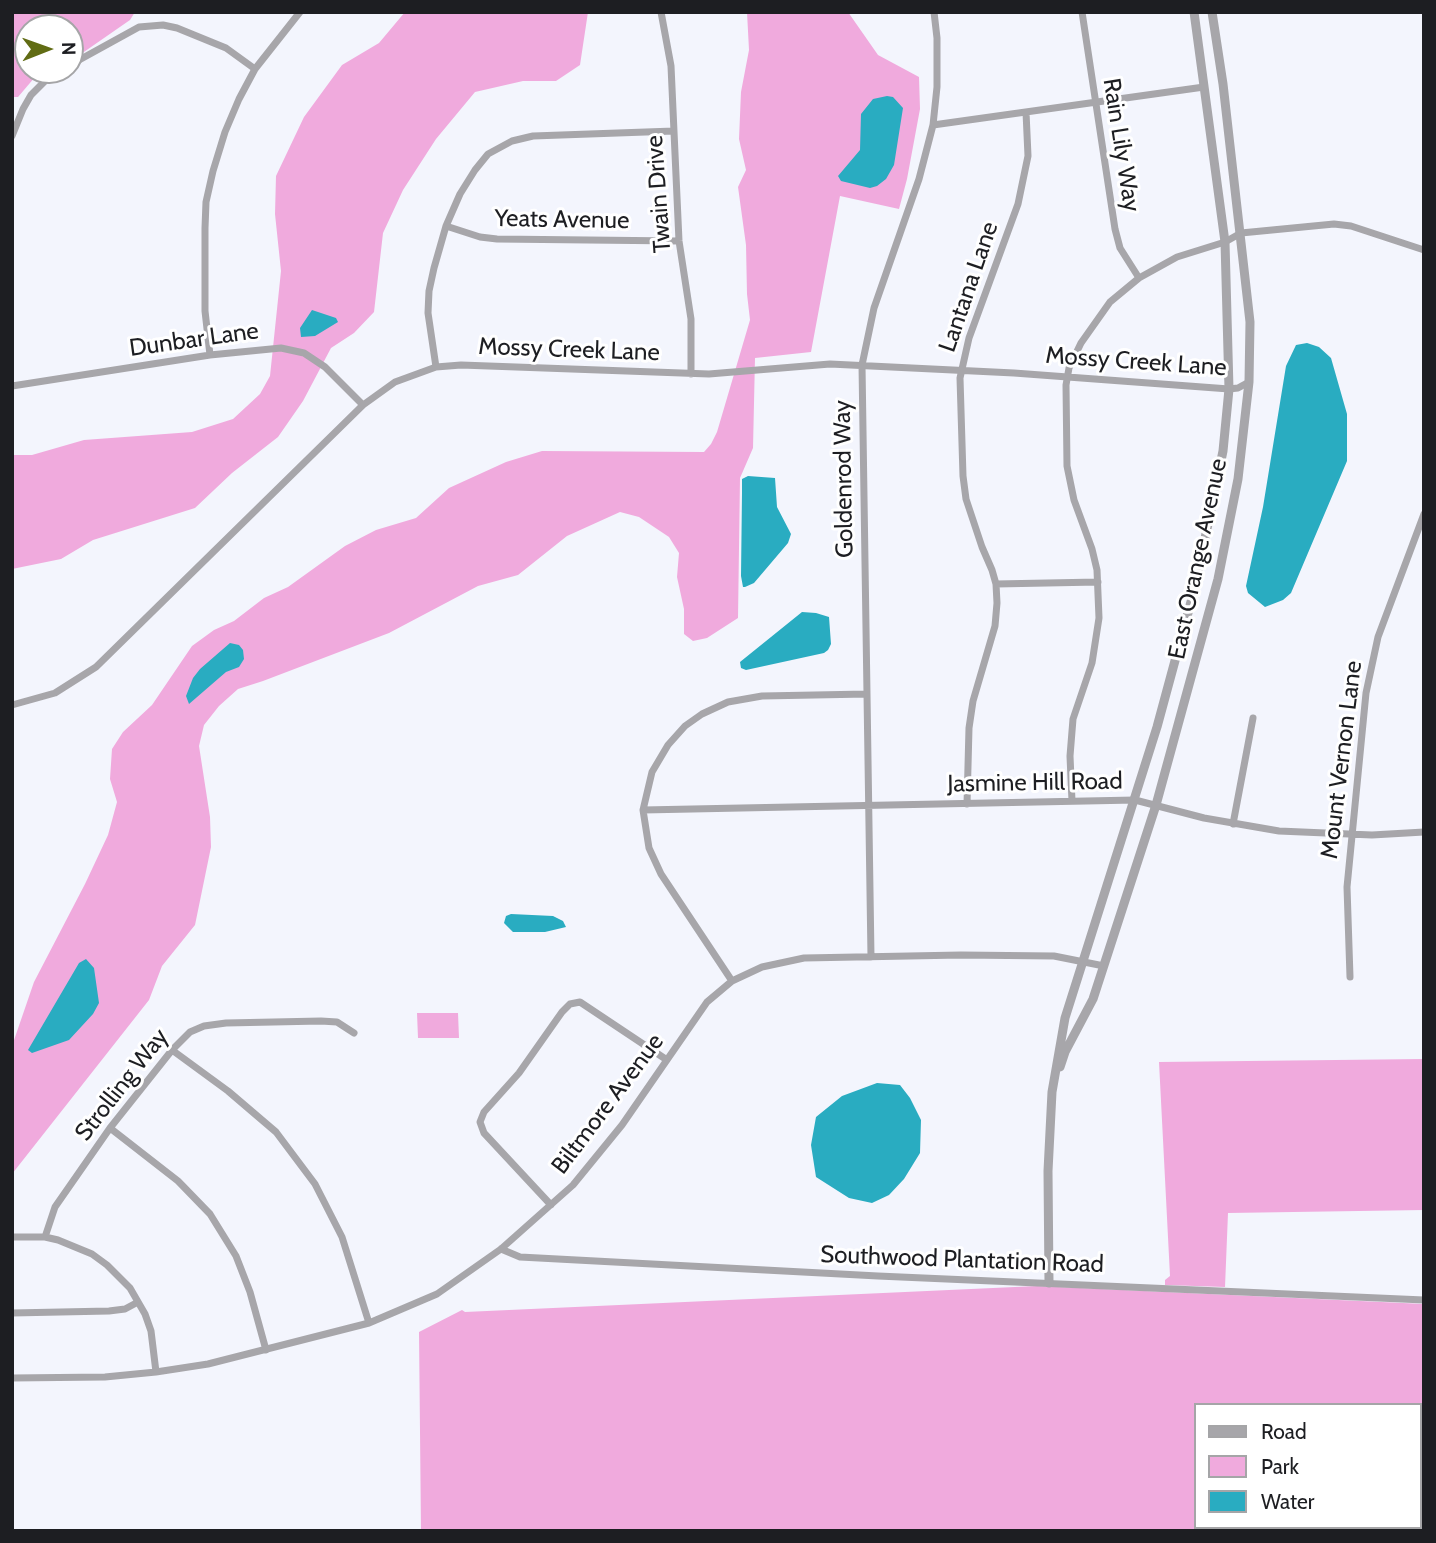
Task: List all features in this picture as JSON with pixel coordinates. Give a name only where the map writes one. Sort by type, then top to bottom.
[{"type":"street","points":[[210,355],[205,311],[206,202],[212,171],[225,132],[255,69],[300,12]]},
{"type":"street","name":"Twain Drive","points":[[661,12],[671,66],[679,241],[691,319],[691,373]]},
{"type":"street","name":"Goldenrod Way","points":[[871,957],[862,365],[874,308],[919,179],[933,124],[937,87],[934,12]]},
{"type":"street","name":"Rain Lily Way","points":[[1082,12],[1115,229],[1120,248],[1139,278]]},
{"type":"street","name":"East Orange Avenue","points":[[1049,1283],[1048,1171],[1052,1092],[1065,1018],[1161,714],[1209,526],[1223,451],[1229,389],[1225,243],[1194,12]]},
{"type":"street","name":"East Orange Avenue","points":[[1052,1092],[1065,1052],[1093,999],[1156,804],[1218,579],[1238,479],[1249,382],[1250,322],[1223,84],[1212,12]]},
{"type":"street","points":[[84,57],[139,27],[163,25],[226,48],[255,69]]},
{"type":"street","points":[[12,136],[31,95],[42,84]]},
{"type":"street","points":[[933,124],[1204,87]]},
{"type":"street","name":"Lantana Lane","points":[[967,804],[969,728],[973,701],[995,626],[996,584],[966,499],[963,476],[961,370],[969,338],[1018,204],[1027,166],[1026,112]]},
{"type":"street","points":[[436,367],[429,321],[429,292],[446,226],[460,194],[488,154],[512,141],[533,136],[674,131]]},
{"type":"street","points":[[1222,223],[1241,233]]},
{"type":"street","points":[[1072,801],[1072,728],[1097,639],[1098,582],[1092,549],[1069,482],[1067,466],[1069,368],[1082,343],[1110,302],[1139,278],[1177,257],[1225,243],[1241,233],[1334,224],[1350,226],[1424,250]]},
{"type":"street","name":"Yeats Avenue","points":[[446,226],[480,237],[497,239],[679,241]]},
{"type":"street","name":"Dunbar Lane","points":[[12,386],[271,348],[304,353],[325,368],[363,405]]},
{"type":"street","name":"Mossy Creek Lane","points":[[12,705],[55,693],[96,667],[363,405],[395,382],[436,367],[461,365],[691,373],[814,364],[961,370],[1229,389],[1249,382]]},
{"type":"street","name":"Mount Vernon Lane","points":[[1350,977],[1347,887],[1366,693],[1371,662],[1389,603],[1424,514]]},
{"type":"street","points":[[996,584],[1098,582]]},
{"type":"street","points":[[732,981],[654,862],[645,834],[643,810],[648,785],[659,758],[676,735],[691,721],[702,714],[747,697],[867,695]]},
{"type":"street","points":[[1233,824],[1254,718]]},
{"type":"street","name":"Jasmine Hill Road","points":[[643,810],[1135,800],[1233,824],[1279,831],[1352,835],[1424,832]]},
{"type":"street","name":"Biltmore Avenue","points":[[12,1378],[105,1377],[208,1364],[369,1323],[437,1294],[501,1249],[573,1185],[607,1146],[707,1002],[732,981],[762,967],[787,960],[1054,956],[1104,966]]},
{"type":"street","points":[[551,1205],[484,1133],[480,1122],[484,1112],[519,1073],[562,1012],[570,1004],[580,1002],[667,1060]]},
{"type":"street","name":"Strolling Way","points":[[45,1237],[55,1207],[110,1128],[172,1049],[190,1032],[204,1026],[226,1023],[337,1021],[354,1033]]},
{"type":"street","points":[[172,1049],[228,1091],[276,1132],[315,1184],[342,1237],[369,1323]]},
{"type":"street","points":[[110,1128],[178,1181],[210,1214],[236,1256],[250,1292],[266,1350]]},
{"type":"street","points":[[12,1237],[45,1237],[82,1249],[107,1265],[130,1288],[145,1314],[151,1331],[156,1372]]},
{"type":"street","name":"Southwood Plantation Road","points":[[501,1249],[520,1257],[1424,1300]]},
{"type":"street","points":[[12,1313],[108,1311],[125,1309],[138,1302]]},
{"type":"green space","points":[[12,12],[135,12],[130,20],[84,52],[84,14],[14,14],[14,84],[29,84],[18,97],[12,97]]},
{"type":"green space","points":[[405,12],[588,12],[580,65],[556,81],[523,81],[475,92],[436,139],[403,190],[383,233],[374,312],[354,333],[331,348],[303,401],[278,437],[232,473],[195,508],[93,540],[61,559],[12,569],[12,455],[32,455],[84,440],[192,432],[233,419],[260,394],[270,376],[281,271],[275,214],[276,176],[304,117],[342,65],[379,43]]},
{"type":"green space","points":[[747,12],[848,12],[878,55],[919,77],[920,109],[899,209],[840,196],[811,352],[755,358],[753,448],[740,478],[738,618],[707,638],[693,641],[684,634],[684,609],[677,577],[679,553],[669,537],[639,517],[620,512],[567,536],[518,575],[478,586],[389,633],[238,689],[219,706],[204,725],[199,746],[210,817],[211,847],[195,925],[162,966],[149,1000],[12,1174],[12,1046],[34,982],[108,835],[117,802],[110,779],[112,749],[123,732],[152,705],[192,646],[214,630],[234,621],[264,598],[288,587],[345,546],[376,530],[416,518],[449,488],[506,462],[542,451],[704,452],[711,444],[717,432],[750,320],[746,245],[738,187],[746,170],[739,139],[741,92],[749,50]]},
{"type":"green space","points":[[417,1013],[458,1013],[459,1038],[418,1038]]},
{"type":"green space","points":[[1424,1059],[1424,1210],[1228,1213],[1225,1287],[1165,1285],[1165,1280],[1170,1276],[1159,1062]]},
{"type":"green space","points":[[1037,1286],[1424,1304],[1424,1531],[421,1531],[419,1332],[462,1310],[465,1312]]},
{"type":"water","points":[[893,97],[903,108],[894,165],[886,179],[877,186],[870,188],[841,181],[838,176],[860,150],[861,114],[873,99]]},
{"type":"water","points":[[312,310],[336,318],[338,322],[315,336],[301,337],[300,328]]},
{"type":"water","points":[[1307,343],[1319,347],[1331,358],[1347,414],[1347,461],[1291,593],[1283,600],[1265,607],[1248,593],[1246,586],[1263,507],[1286,366],[1296,345]]},
{"type":"water","points":[[748,476],[775,478],[777,507],[791,534],[788,543],[754,583],[743,587],[742,479]]},
{"type":"water","points":[[802,612],[829,617],[831,644],[828,650],[746,670],[741,668],[740,662]]},
{"type":"water","points":[[230,643],[239,645],[243,650],[244,659],[239,667],[226,672],[189,704],[186,696],[193,678]]},
{"type":"water","points":[[506,916],[553,916],[563,921],[566,927],[545,932],[513,932],[504,923]]},
{"type":"water","points":[[86,959],[94,968],[99,1003],[93,1014],[69,1040],[32,1053],[28,1050],[79,963]]},
{"type":"water","points":[[877,1083],[900,1085],[910,1098],[921,1120],[920,1153],[904,1179],[889,1195],[872,1203],[849,1198],[816,1177],[811,1145],[816,1117],[842,1096]]}]
